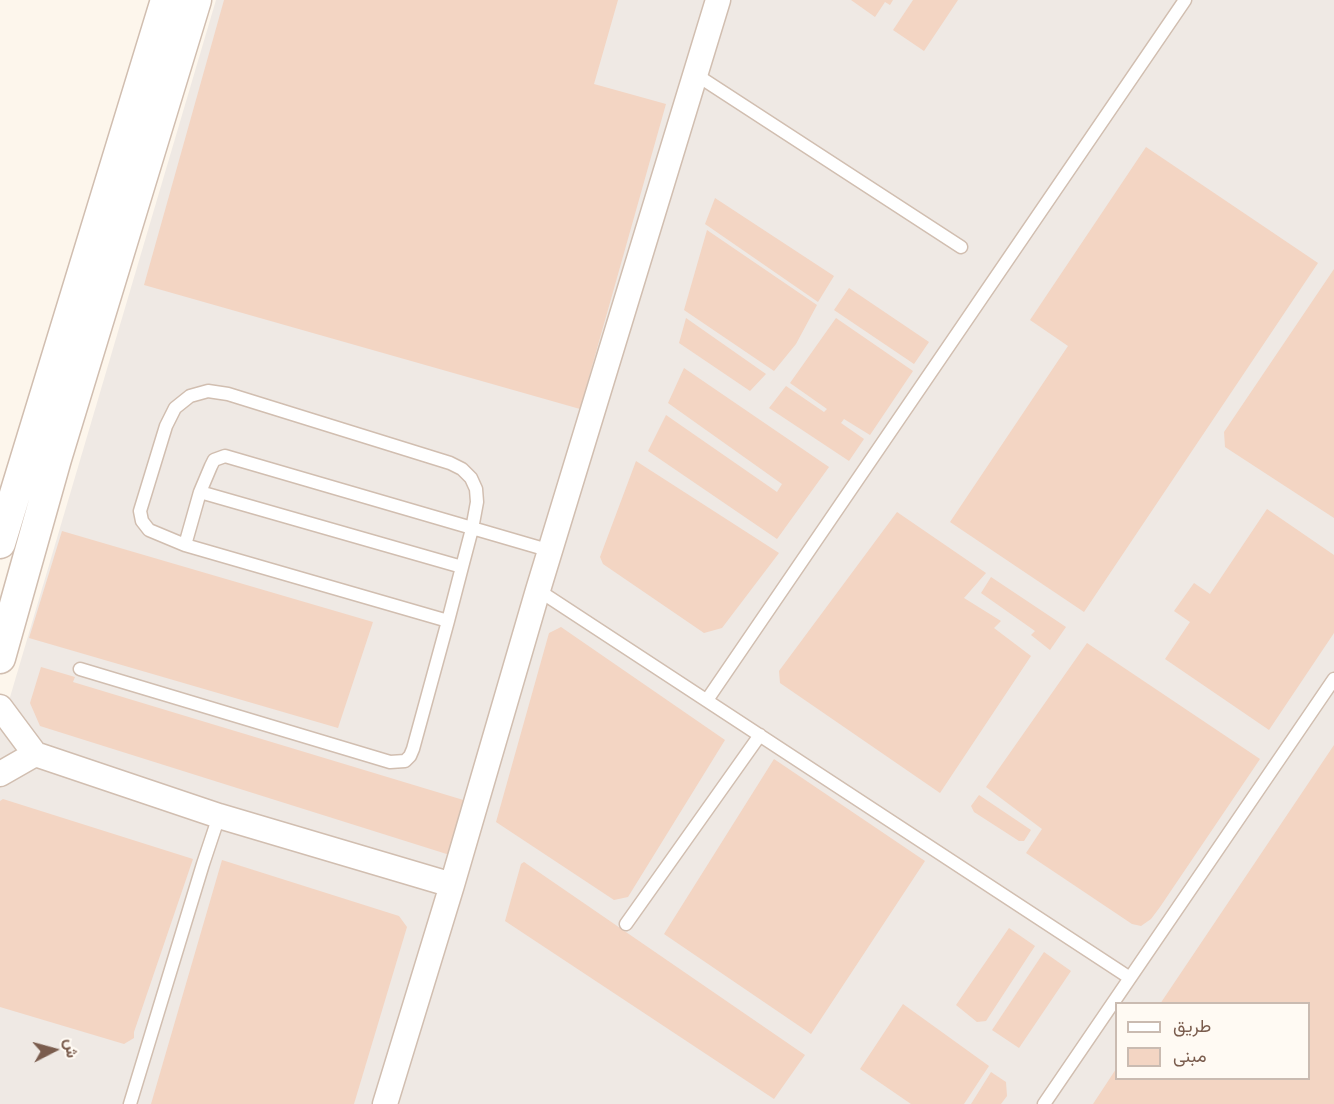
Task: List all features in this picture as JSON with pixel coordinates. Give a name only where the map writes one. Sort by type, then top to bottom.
[{"type":"street","points":[[0,543],[166,0]]},
{"type":"street","points":[[0,658],[59,448],[196,0]]},
{"type":"street","points":[[385,1104],[538,590],[718,0]]},
{"type":"street","points":[[0,707],[35,754],[219,816],[452,885]]},
{"type":"street","points":[[0,774],[35,754]]},
{"type":"lane","points":[[706,700],[1185,0]]},
{"type":"lane","points":[[695,74],[961,247]]},
{"type":"lane","points":[[80,669],[390,762],[405,761],[413,749],[448,621],[472,529],[477,502],[476,489],[471,478],[456,466],[228,394],[208,391],[190,396],[175,408],[166,426],[140,511],[142,521],[149,530],[185,544],[448,621]]},
{"type":"lane","points":[[185,544],[200,492],[214,460],[225,456],[551,551]]},
{"type":"lane","points":[[200,492],[462,567]]},
{"type":"lane","points":[[538,590],[1130,978]]},
{"type":"lane","points":[[1044,1104],[1334,679]]},
{"type":"lane","points":[[626,924],[760,735]]},
{"type":"lane","points":[[130,1104],[219,816]]},
{"type":"shaded area","points":[[216,0],[1334,0],[1334,1104],[0,1104],[0,731]]},
{"type":"building","points":[[224,0],[618,0],[594,84],[666,104],[580,409],[144,285]]},
{"type":"building","points":[[851,0],[893,0],[890,5],[885,2],[875,17]]},
{"type":"building","points":[[913,0],[958,0],[924,51],[893,30]]},
{"type":"building","points":[[1146,147],[1318,263],[1084,612],[950,522],[1068,346],[1030,320]]},
{"type":"building","points":[[715,198],[834,276],[818,302],[705,224]]},
{"type":"building","points":[[707,230],[817,305],[796,344],[774,371],[684,310]]},
{"type":"building","points":[[1334,269],[1334,518],[1225,447],[1224,432]]},
{"type":"building","points":[[849,288],[929,342],[914,364],[834,310]]},
{"type":"building","points":[[686,318],[766,374],[750,391],[679,343]]},
{"type":"building","points":[[836,318],[913,371],[870,435],[844,419],[841,423],[864,439],[849,461],[769,408],[786,386],[824,412],[827,409],[790,383]]},
{"type":"building","points":[[684,368],[829,467],[777,539],[648,451],[666,415],[777,492],[782,484],[668,403]]},
{"type":"building","points":[[636,461],[779,553],[722,628],[704,633],[603,564],[600,557]]},
{"type":"building","points":[[1267,509],[1334,555],[1334,633],[1269,730],[1165,659],[1190,622],[1174,611],[1194,583],[1210,594]]},
{"type":"building","points":[[897,512],[986,573],[964,598],[1001,621],[994,628],[1031,656],[940,793],[780,683],[779,671]]},
{"type":"building","points":[[62,531],[373,622],[338,728],[29,638]]},
{"type":"building","points":[[991,577],[1066,627],[1050,650],[1031,635],[1035,631],[981,593]]},
{"type":"building","points":[[561,627],[725,740],[628,897],[614,900],[496,822],[549,633]]},
{"type":"building","points":[[1087,643],[1260,759],[1160,907],[1151,919],[1141,926],[1132,924],[1026,853],[1042,829],[986,787]]},
{"type":"building","points":[[41,667],[75,677],[73,682],[470,802],[453,856],[40,726],[30,703]]},
{"type":"building","points":[[1334,745],[1334,1104],[1093,1104],[1115,1071],[1115,1080],[1310,1080],[1310,1002],[1161,1002]]},
{"type":"building","points":[[774,759],[925,861],[811,1034],[664,934]]},
{"type":"building","points":[[979,795],[1031,830],[1024,841],[1019,841],[974,812],[971,806]]},
{"type":"building","points":[[3,799],[193,859],[134,1032],[134,1038],[124,1044],[0,1007],[0,801]]},
{"type":"building","points":[[222,860],[399,916],[407,927],[354,1104],[151,1104]]},
{"type":"building","points":[[524,862],[805,1055],[774,1099],[505,921],[521,864]]},
{"type":"building","points":[[1009,928],[1035,946],[986,1021],[977,1022],[956,1005]]},
{"type":"building","points":[[1044,952],[1071,971],[1019,1048],[992,1030]]},
{"type":"building","points":[[903,1004],[989,1066],[964,1104],[911,1104],[860,1069]]},
{"type":"building","points":[[991,1072],[1006,1082],[1007,1096],[1001,1104],[971,1104]]}]
